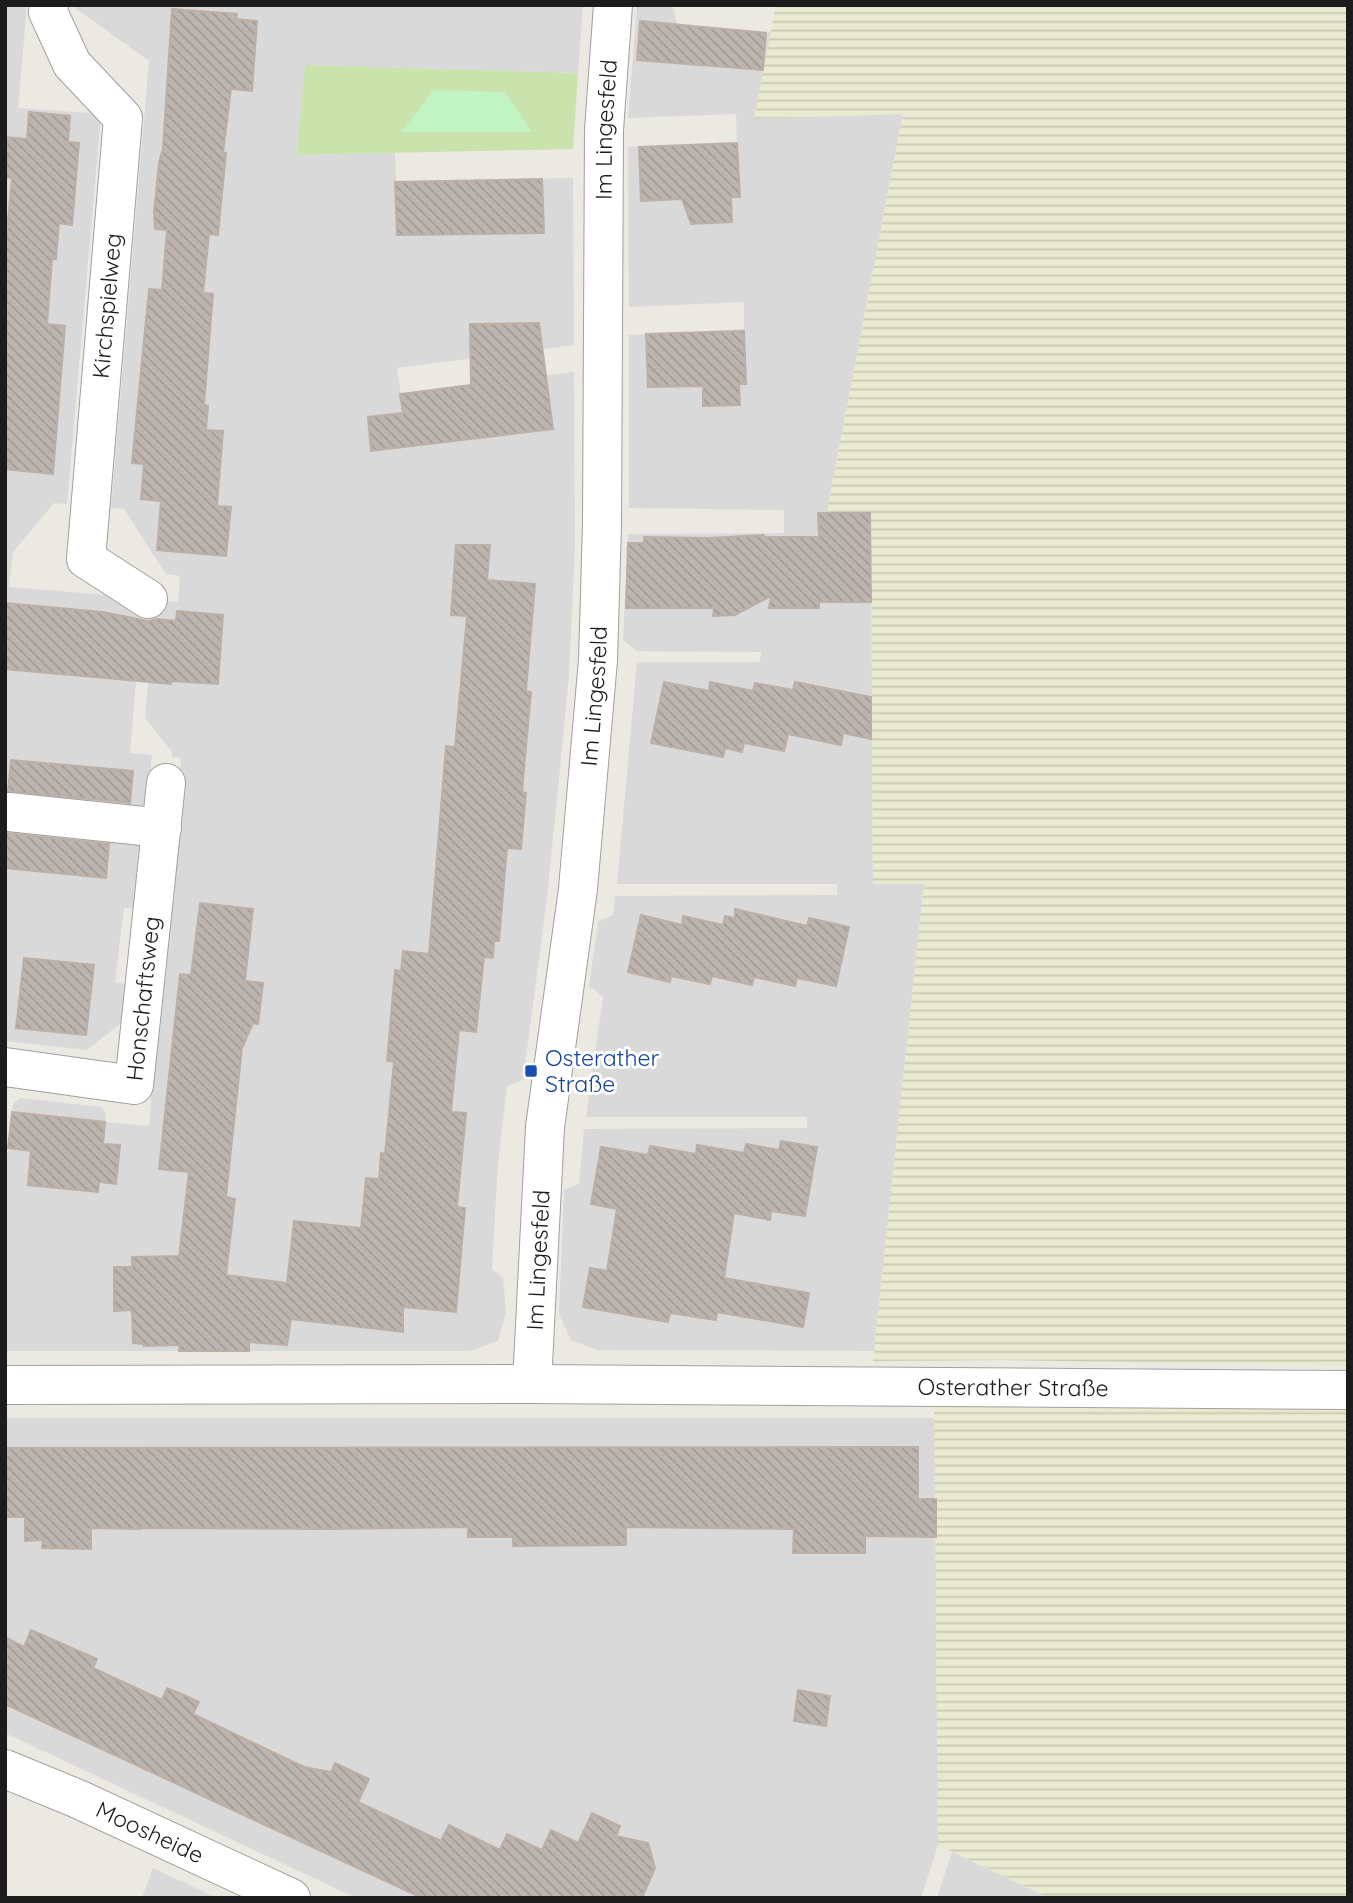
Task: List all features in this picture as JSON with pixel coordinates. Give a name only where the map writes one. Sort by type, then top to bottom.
[{"type":"street","name":"Kirchspielweg","points":[[49,5],[48,12],[72,64],[123,118],[86,559],[148,599]]},
{"type":"street","name":"Im Lingesfeld","points":[[531,1384],[545,1127],[579,889],[598,660],[604,130],[612,5]]},
{"type":"street","name":"Honschaftsweg","points":[[5,1066],[134,1085],[166,783]]},
{"type":"street","points":[[9,812],[162,828]]},
{"type":"street","name":"Osterather Straße","points":[[5,1385],[531,1384],[1348,1390]]},
{"type":"street","name":"Moosheide","points":[[5,1769],[79,1799],[291,1898]]},
{"type":"shaded area","points":[[5,5],[27,5],[18,108],[101,114],[67,504],[54,503],[13,552],[9,587],[143,598],[130,753],[152,755],[138,909],[124,908],[115,982],[130,985],[126,1019],[87,1050],[5,1041]]},
{"type":"shaded area","points":[[71,5],[583,5],[578,73],[305,65],[298,155],[395,153],[396,181],[573,178],[574,345],[397,368],[401,394],[574,372],[575,545],[569,674],[558,789],[523,1080],[507,1086],[498,1163],[492,1269],[503,1278],[506,1312],[498,1341],[470,1351],[5,1351],[5,1177],[13,1104],[20,1098],[101,1107],[106,1114],[106,1122],[149,1126],[181,758],[172,757],[172,752],[145,718],[155,600],[178,602],[180,576],[166,574],[124,509],[111,508],[149,61]]},
{"type":"shaded area","points":[[637,5],[671,5],[677,24],[771,32],[755,119],[903,113],[827,511],[871,512],[873,883],[924,884],[874,1351],[597,1350],[571,1340],[559,1314],[564,1190],[579,1184],[584,1129],[807,1128],[807,1117],[586,1117],[603,997],[589,986],[598,922],[613,915],[615,896],[837,895],[837,884],[617,884],[637,662],[759,662],[762,652],[637,651],[623,640],[628,534],[784,533],[784,510],[629,508],[629,335],[744,329],[744,302],[629,307],[628,147],[737,142],[736,114],[628,118]]},
{"type":"shaded area","points":[[5,1418],[936,1418],[938,1845],[921,1898],[356,1898],[5,1733]]},
{"type":"shaded area","points":[[952,1852],[1050,1898],[937,1898]]},
{"type":"shaded area","points":[[153,1868],[217,1898],[142,1898]]},
{"type":"green space","points":[[776,5],[1348,5],[1348,1366],[1007,1360],[873,1361],[924,884],[873,884],[871,513],[827,512],[903,114],[754,119]]},
{"type":"green space","points":[[305,65],[578,73],[573,149],[297,155]]},
{"type":"green space","points":[[434,90],[505,92],[532,132],[401,132]]},
{"type":"green space","points":[[934,1401],[1348,1408],[1348,1898],[1050,1898],[938,1845]]},
{"type":"building","points":[[172,9],[237,14],[236,19],[257,21],[252,91],[231,89],[223,153],[226,153],[218,235],[209,234],[203,293],[213,294],[204,405],[208,406],[206,430],[223,431],[217,506],[231,507],[226,556],[157,550],[161,501],[141,499],[144,464],[132,463],[149,289],[162,290],[167,230],[155,229],[154,213],[163,148]]},
{"type":"building","points":[[640,21],[766,33],[763,70],[637,60]]},
{"type":"building","points":[[29,112],[70,116],[68,142],[79,143],[72,225],[59,223],[56,259],[52,259],[47,324],[65,326],[53,474],[5,469],[5,252],[12,178],[5,177],[5,137],[27,139]]},
{"type":"building","points":[[737,143],[740,197],[731,197],[732,222],[691,224],[682,199],[641,201],[639,147]]},
{"type":"building","points":[[542,179],[544,233],[397,235],[395,182]]},
{"type":"building","points":[[539,323],[553,429],[371,451],[368,417],[403,413],[400,394],[471,385],[470,324]]},
{"type":"building","points":[[744,331],[746,384],[739,384],[740,405],[703,406],[703,386],[648,387],[646,334]]},
{"type":"building","points":[[818,513],[870,513],[871,602],[819,602],[819,608],[769,608],[771,596],[735,615],[713,616],[714,608],[626,608],[628,543],[644,543],[644,537],[819,537]]},
{"type":"building","points":[[456,545],[490,545],[487,580],[535,584],[526,691],[531,692],[522,792],[526,793],[521,849],[507,848],[499,941],[494,941],[493,958],[484,957],[476,1032],[459,1030],[451,1112],[466,1113],[457,1207],[465,1208],[456,1312],[403,1307],[403,1332],[291,1319],[287,1345],[249,1342],[249,1351],[179,1351],[180,1345],[144,1346],[145,1344],[133,1343],[132,1310],[114,1311],[114,1267],[132,1267],[132,1257],[179,1256],[189,1172],[159,1169],[180,974],[191,975],[200,903],[253,909],[245,981],[263,983],[258,1024],[253,1023],[242,1048],[226,1197],[235,1199],[226,1275],[287,1283],[294,1221],[361,1228],[366,1178],[379,1179],[381,1153],[385,1154],[394,1062],[387,1061],[395,970],[401,971],[403,951],[429,954],[446,746],[455,747],[467,616],[451,615]]},
{"type":"building","points":[[5,603],[103,612],[148,621],[176,621],[177,611],[223,615],[218,684],[171,681],[171,684],[5,669]]},
{"type":"building","points":[[664,682],[709,691],[710,682],[753,691],[755,683],[793,690],[795,682],[871,697],[871,739],[843,733],[841,745],[788,734],[784,751],[744,743],[742,752],[725,748],[723,757],[651,743]]},
{"type":"building","points":[[11,760],[133,771],[130,803],[8,791]]},
{"type":"building","points":[[5,833],[109,844],[106,878],[5,868]]},
{"type":"building","points":[[735,909],[807,926],[809,918],[849,927],[836,986],[797,978],[795,986],[754,977],[752,985],[712,976],[710,984],[671,976],[670,982],[628,972],[641,915],[682,925],[683,916],[723,925],[725,916],[735,918]]},
{"type":"building","points":[[24,958],[94,965],[86,1035],[16,1028]]},
{"type":"building","points":[[12,1112],[105,1122],[103,1144],[120,1145],[116,1184],[99,1182],[98,1192],[28,1185],[31,1151],[8,1148]]},
{"type":"building","points":[[781,1141],[817,1147],[805,1216],[771,1211],[770,1220],[734,1213],[724,1278],[809,1293],[803,1327],[717,1312],[716,1320],[670,1313],[668,1322],[583,1307],[590,1268],[607,1271],[617,1209],[591,1204],[601,1147],[648,1155],[650,1146],[696,1154],[697,1145],[744,1153],[746,1144],[779,1150]]},
{"type":"building","points":[[918,1447],[918,1499],[936,1499],[936,1537],[865,1536],[865,1553],[793,1553],[794,1529],[626,1527],[626,1545],[513,1546],[513,1537],[468,1537],[468,1527],[91,1528],[91,1549],[42,1548],[43,1540],[25,1541],[25,1517],[5,1517],[5,1448]]},
{"type":"building","points":[[31,1630],[97,1659],[93,1668],[162,1700],[167,1688],[199,1702],[193,1714],[304,1767],[331,1772],[335,1763],[369,1779],[358,1802],[441,1841],[449,1825],[500,1850],[507,1834],[542,1850],[551,1830],[578,1843],[592,1813],[620,1826],[616,1836],[648,1843],[655,1868],[642,1898],[422,1898],[5,1704],[5,1637],[24,1647]]},
{"type":"building","points":[[798,1690],[830,1696],[826,1726],[794,1721]]},
{"type":"place","name":"Osterather Straße","points":[[531,1071]]}]
